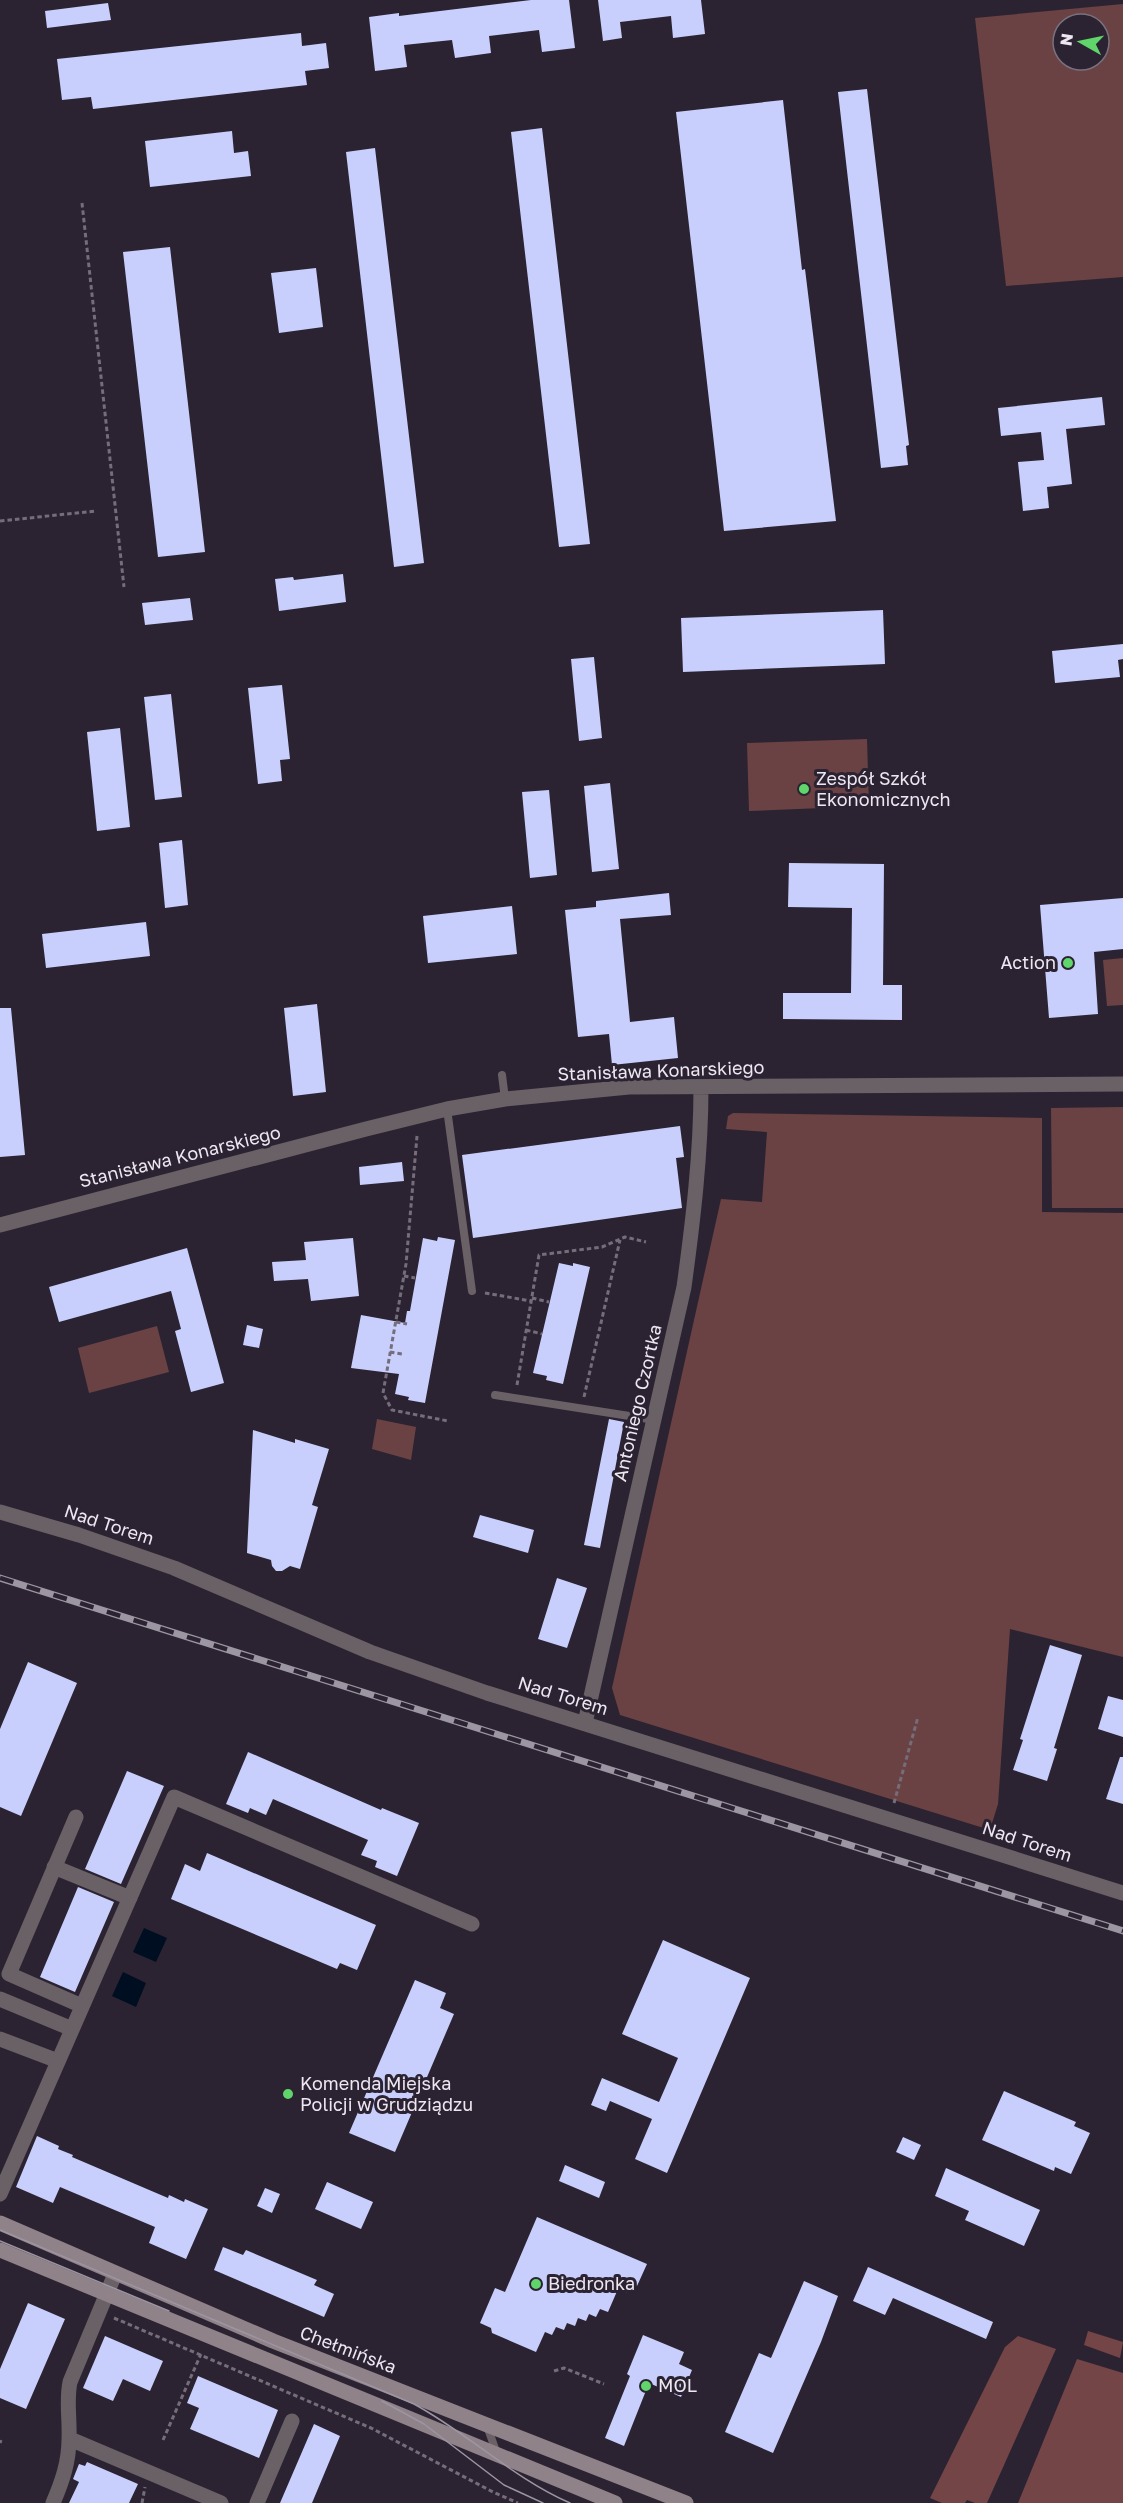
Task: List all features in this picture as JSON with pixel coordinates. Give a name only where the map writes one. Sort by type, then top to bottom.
[{"type":"main road","name":"Chełmińska","points":[[0,2223],[273,2342],[686,2503]]},
{"type":"main road","points":[[0,2250],[615,2503]]},
{"type":"street","name":"Stanisława Konarskiego","points":[[0,1225],[127,1190],[447,1109],[505,1099],[629,1088],[1123,1084]]},
{"type":"street","name":"Antoniego Czortka","points":[[585,1723],[685,1277],[696,1178],[701,1087]]},
{"type":"street","name":"Nad Torem","points":[[0,1512],[79,1535],[174,1568],[370,1652],[487,1693],[1123,1893]]},
{"type":"street","points":[[0,2194],[174,1797],[472,1924]]},
{"type":"street","points":[[76,1817],[9,1974],[82,2006]]},
{"type":"street","points":[[54,1867],[130,1898]]},
{"type":"street","points":[[0,1998],[72,2029]]},
{"type":"street","points":[[0,2039],[58,2061]]},
{"type":"street","points":[[53,2503],[64,2476],[69,2439],[70,2382],[115,2274]]},
{"type":"street","points":[[257,2503],[292,2421]]},
{"type":"street","points":[[69,2439],[221,2503]]},
{"type":"lane","points":[[502,1075],[505,1099]]},
{"type":"lane","points":[[447,1109],[472,1291]]},
{"type":"lane","points":[[495,1395],[655,1419]]},
{"type":"lane","points":[[486,2424],[497,2454]]},
{"type":"path","points":[[82,203],[124,587]]},
{"type":"path","points":[[0,521],[96,511]]},
{"type":"path","points":[[417,1136],[404,1276],[383,1393],[392,1410],[448,1421]]},
{"type":"path","points":[[516,1388],[539,1255],[602,1247],[625,1237],[646,1242]]},
{"type":"path","points":[[592,1400],[584,1399],[620,1239]]},
{"type":"path","points":[[404,1276],[415,1278]]},
{"type":"path","points":[[472,1291],[549,1302]]},
{"type":"path","points":[[396,1322],[407,1324]]},
{"type":"path","points":[[526,1330],[542,1334]]},
{"type":"path","points":[[390,1352],[402,1354]]},
{"type":"path","points":[[890,1819],[918,1717]]},
{"type":"path","points":[[99,2312],[371,2428],[518,2503]]},
{"type":"path","points":[[163,2440],[204,2348]]},
{"type":"path","points":[[554,2371],[564,2368],[604,2384]]},
{"type":"shaded area","points":[[1123,4],[1123,277],[1006,286],[975,18]]},
{"type":"shaded area","points":[[867,739],[869,806],[749,811],[747,743]]},
{"type":"shaded area","points":[[1123,958],[1123,1005],[1107,1006],[1103,960]]},
{"type":"shaded area","points":[[1123,1107],[1123,1208],[1052,1208],[1051,1108]]},
{"type":"shaded area","points":[[733,1113],[1042,1118],[1042,1212],[1123,1213],[1123,1657],[1010,1629],[998,1804],[990,1830],[620,1715],[612,1688],[721,1199],[762,1202],[767,1132],[726,1129],[728,1116]]},
{"type":"shaded area","points":[[157,1326],[169,1372],[89,1393],[78,1348]]},
{"type":"shaded area","points":[[377,1419],[416,1427],[411,1460],[372,1449]]},
{"type":"shaded area","points":[[1088,2331],[1123,2342],[1120,2358],[1084,2345]]},
{"type":"shaded area","points":[[1018,2336],[1056,2349],[987,2503],[967,2500],[965,2503],[942,2503],[930,2498],[1005,2347]]},
{"type":"shaded area","points":[[1077,2359],[1123,2373],[1123,2503],[1018,2503]]},
{"type":"water","points":[[144,1928],[167,1938],[156,1962],[133,1952]]},
{"type":"water","points":[[123,1972],[146,1983],[136,2007],[112,1996]]},
{"type":"building","points":[[531,0],[569,0],[575,48],[542,52],[539,30],[489,36],[491,53],[455,58],[452,40],[404,45],[407,67],[375,71],[369,17],[399,13],[399,16]]},
{"type":"building","points":[[598,0],[701,0],[705,34],[673,38],[671,16],[620,22],[622,38],[603,41]]},
{"type":"building","points":[[108,3],[111,20],[47,28],[45,11]]},
{"type":"building","points":[[301,33],[302,46],[326,43],[329,68],[305,71],[307,85],[93,109],[91,97],[62,100],[57,59]]},
{"type":"building","points":[[867,89],[909,445],[906,446],[908,465],[881,468],[838,92]]},
{"type":"building","points":[[783,100],[802,270],[805,269],[836,521],[724,531],[676,112]]},
{"type":"building","points":[[542,128],[590,544],[559,547],[511,132]]},
{"type":"building","points":[[232,131],[234,153],[248,151],[251,176],[150,187],[145,141]]},
{"type":"building","points":[[375,148],[424,563],[394,567],[346,152]]},
{"type":"building","points":[[170,247],[205,552],[158,557],[123,252]]},
{"type":"building","points":[[316,268],[323,327],[279,333],[271,273]]},
{"type":"building","points":[[1102,397],[1105,425],[1066,429],[1072,484],[1047,487],[1049,508],[1023,511],[1018,462],[1044,460],[1041,432],[1001,436],[998,408]]},
{"type":"building","points":[[343,574],[346,602],[279,611],[275,579],[293,577],[294,580]]},
{"type":"building","points":[[190,598],[193,620],[145,625],[142,603]]},
{"type":"building","points":[[883,610],[885,664],[683,672],[681,618]]},
{"type":"building","points":[[1123,644],[1123,659],[1118,660],[1120,677],[1055,683],[1052,651]]},
{"type":"building","points":[[594,657],[602,738],[579,741],[571,659]]},
{"type":"building","points":[[282,685],[290,759],[280,760],[282,781],[258,784],[248,688]]},
{"type":"building","points":[[171,694],[182,797],[155,800],[144,697]]},
{"type":"building","points":[[120,728],[130,827],[97,831],[87,732]]},
{"type":"building","points":[[610,783],[619,869],[592,872],[584,786]]},
{"type":"building","points":[[549,790],[557,875],[530,878],[522,792]]},
{"type":"building","points":[[182,840],[188,905],[165,908],[159,843]]},
{"type":"building","points":[[789,863],[884,864],[883,985],[902,985],[902,1020],[783,1019],[783,993],[851,993],[852,908],[788,907]]},
{"type":"building","points":[[669,893],[671,915],[620,919],[630,1022],[674,1017],[678,1058],[612,1065],[609,1034],[578,1037],[565,910],[596,907],[596,901]]},
{"type":"building","points":[[1123,898],[1123,949],[1094,952],[1098,1014],[1049,1018],[1040,905]]},
{"type":"building","points":[[512,906],[517,954],[428,963],[423,916]]},
{"type":"building","points":[[146,922],[150,956],[46,968],[42,934]]},
{"type":"building","points":[[317,1004],[326,1092],[293,1096],[284,1008]]},
{"type":"building","points":[[0,1008],[11,1008],[25,1155],[0,1157]]},
{"type":"building","points":[[680,1126],[684,1157],[676,1158],[682,1208],[473,1238],[462,1155]]},
{"type":"building","points":[[402,1162],[404,1181],[360,1185],[359,1167]]},
{"type":"building","points":[[438,1237],[455,1240],[425,1403],[408,1400],[409,1397],[395,1394],[399,1374],[351,1368],[361,1315],[405,1323],[407,1311],[410,1311],[423,1238],[437,1241]]},
{"type":"building","points":[[353,1238],[359,1296],[311,1301],[308,1279],[274,1281],[272,1262],[306,1260],[304,1242]]},
{"type":"building","points":[[187,1248],[224,1383],[191,1392],[175,1331],[181,1329],[171,1291],[59,1322],[49,1287]]},
{"type":"building","points":[[559,1263],[590,1267],[563,1384],[546,1380],[547,1376],[533,1373]]},
{"type":"building","points":[[247,1325],[263,1329],[259,1348],[243,1345]]},
{"type":"building","points":[[609,1419],[624,1422],[600,1548],[584,1545]]},
{"type":"building","points":[[253,1430],[295,1443],[295,1439],[329,1449],[312,1505],[318,1507],[300,1569],[290,1566],[282,1571],[276,1571],[271,1560],[247,1553]]},
{"type":"building","points":[[480,1515],[534,1530],[528,1553],[473,1537]]},
{"type":"building","points":[[557,1578],[587,1588],[567,1648],[538,1639]]},
{"type":"building","points":[[1050,1645],[1082,1655],[1054,1748],[1057,1749],[1047,1781],[1013,1770],[1023,1740],[1020,1739]]},
{"type":"building","points":[[28,1662],[77,1683],[21,1816],[0,1807],[0,1729]]},
{"type":"building","points":[[1108,1696],[1123,1700],[1123,1737],[1098,1729]]},
{"type":"building","points":[[248,1752],[381,1810],[382,1808],[419,1823],[397,1876],[375,1867],[377,1861],[361,1855],[368,1840],[273,1799],[266,1815],[250,1808],[248,1813],[226,1804]]},
{"type":"building","points":[[1120,1757],[1123,1757],[1123,1804],[1106,1799]]},
{"type":"building","points":[[127,1771],[164,1786],[121,1884],[85,1869]]},
{"type":"building","points":[[207,1853],[376,1925],[357,1970],[340,1963],[337,1969],[171,1899],[185,1864],[200,1871]]},
{"type":"building","points":[[78,1887],[114,1902],[75,1992],[40,1977]]},
{"type":"building","points":[[663,1940],[750,1978],[667,2173],[635,2159],[652,2119],[610,2101],[606,2111],[591,2105],[602,2078],[659,2102],[678,2058],[622,2034]]},
{"type":"building","points":[[415,1980],[446,1993],[440,2008],[454,2014],[395,2152],[349,2133]]},
{"type":"building","points":[[1004,2091],[1076,2122],[1074,2126],[1090,2133],[1071,2174],[1055,2167],[1054,2171],[982,2140]]},
{"type":"building","points":[[37,2136],[59,2146],[58,2149],[73,2155],[72,2157],[168,2198],[169,2195],[184,2202],[185,2199],[208,2209],[186,2259],[149,2243],[155,2227],[60,2187],[53,2203],[16,2187]]},
{"type":"building","points":[[903,2137],[921,2145],[914,2160],[896,2152]]},
{"type":"building","points":[[565,2165],[605,2182],[599,2198],[559,2181]]},
{"type":"building","points":[[946,2168],[1040,2210],[1024,2246],[965,2220],[969,2211],[935,2196]]},
{"type":"building","points":[[327,2182],[373,2202],[361,2229],[315,2209]]},
{"type":"building","points":[[265,2188],[280,2194],[272,2213],[257,2206]]},
{"type":"building","name":"Biedronka","points":[[537,2217],[647,2264],[637,2286],[630,2283],[626,2293],[618,2289],[608,2312],[600,2309],[596,2317],[589,2314],[586,2321],[578,2318],[575,2326],[567,2323],[564,2330],[556,2327],[552,2335],[545,2332],[536,2352],[492,2333],[491,2328],[480,2323],[495,2288],[505,2292]]},
{"type":"building","points":[[223,2247],[243,2255],[246,2250],[317,2280],[314,2285],[334,2294],[324,2317],[214,2270]]},
{"type":"building","points":[[868,2267],[993,2322],[986,2339],[893,2298],[885,2315],[853,2301]]},
{"type":"building","points":[[804,2281],[838,2296],[821,2342],[773,2453],[725,2432],[759,2353],[771,2358]]},
{"type":"building","points":[[28,2303],[65,2319],[26,2409],[0,2398],[0,2369]]},
{"type":"building","points":[[643,2335],[684,2352],[679,2364],[692,2370],[681,2397],[649,2383],[624,2446],[605,2438],[630,2376],[627,2374]]},
{"type":"building","points":[[105,2336],[163,2361],[150,2391],[123,2379],[113,2401],[83,2388]]},
{"type":"building","points":[[198,2376],[278,2410],[259,2458],[190,2429],[199,2408],[187,2403]]},
{"type":"building","points":[[314,2424],[340,2436],[312,2503],[280,2503]]},
{"type":"building","points":[[87,2462],[138,2484],[129,2503],[69,2503],[79,2482],[73,2479],[79,2464],[85,2466]]},
{"type":"tram line","points":[[0,2230],[414,2404],[510,2469],[570,2503]]},
{"type":"tram line","points":[[0,2241],[169,2311]]},
{"type":"tram line","points":[[382,2401],[424,2424],[504,2485],[543,2503]]},
{"type":"railway","points":[[0,1578],[1123,1931]]},
{"type":"place","name":"Zespół Szkół Ekonomicznych","points":[[804,789]]},
{"type":"place","name":"Action","points":[[1068,963]]},
{"type":"place","name":"Komenda Miejska Policji w Grudziądzu","points":[[288,2094]]},
{"type":"place","name":"Biedronka","points":[[536,2284]]},
{"type":"place","name":"MOL","points":[[646,2386]]}]
